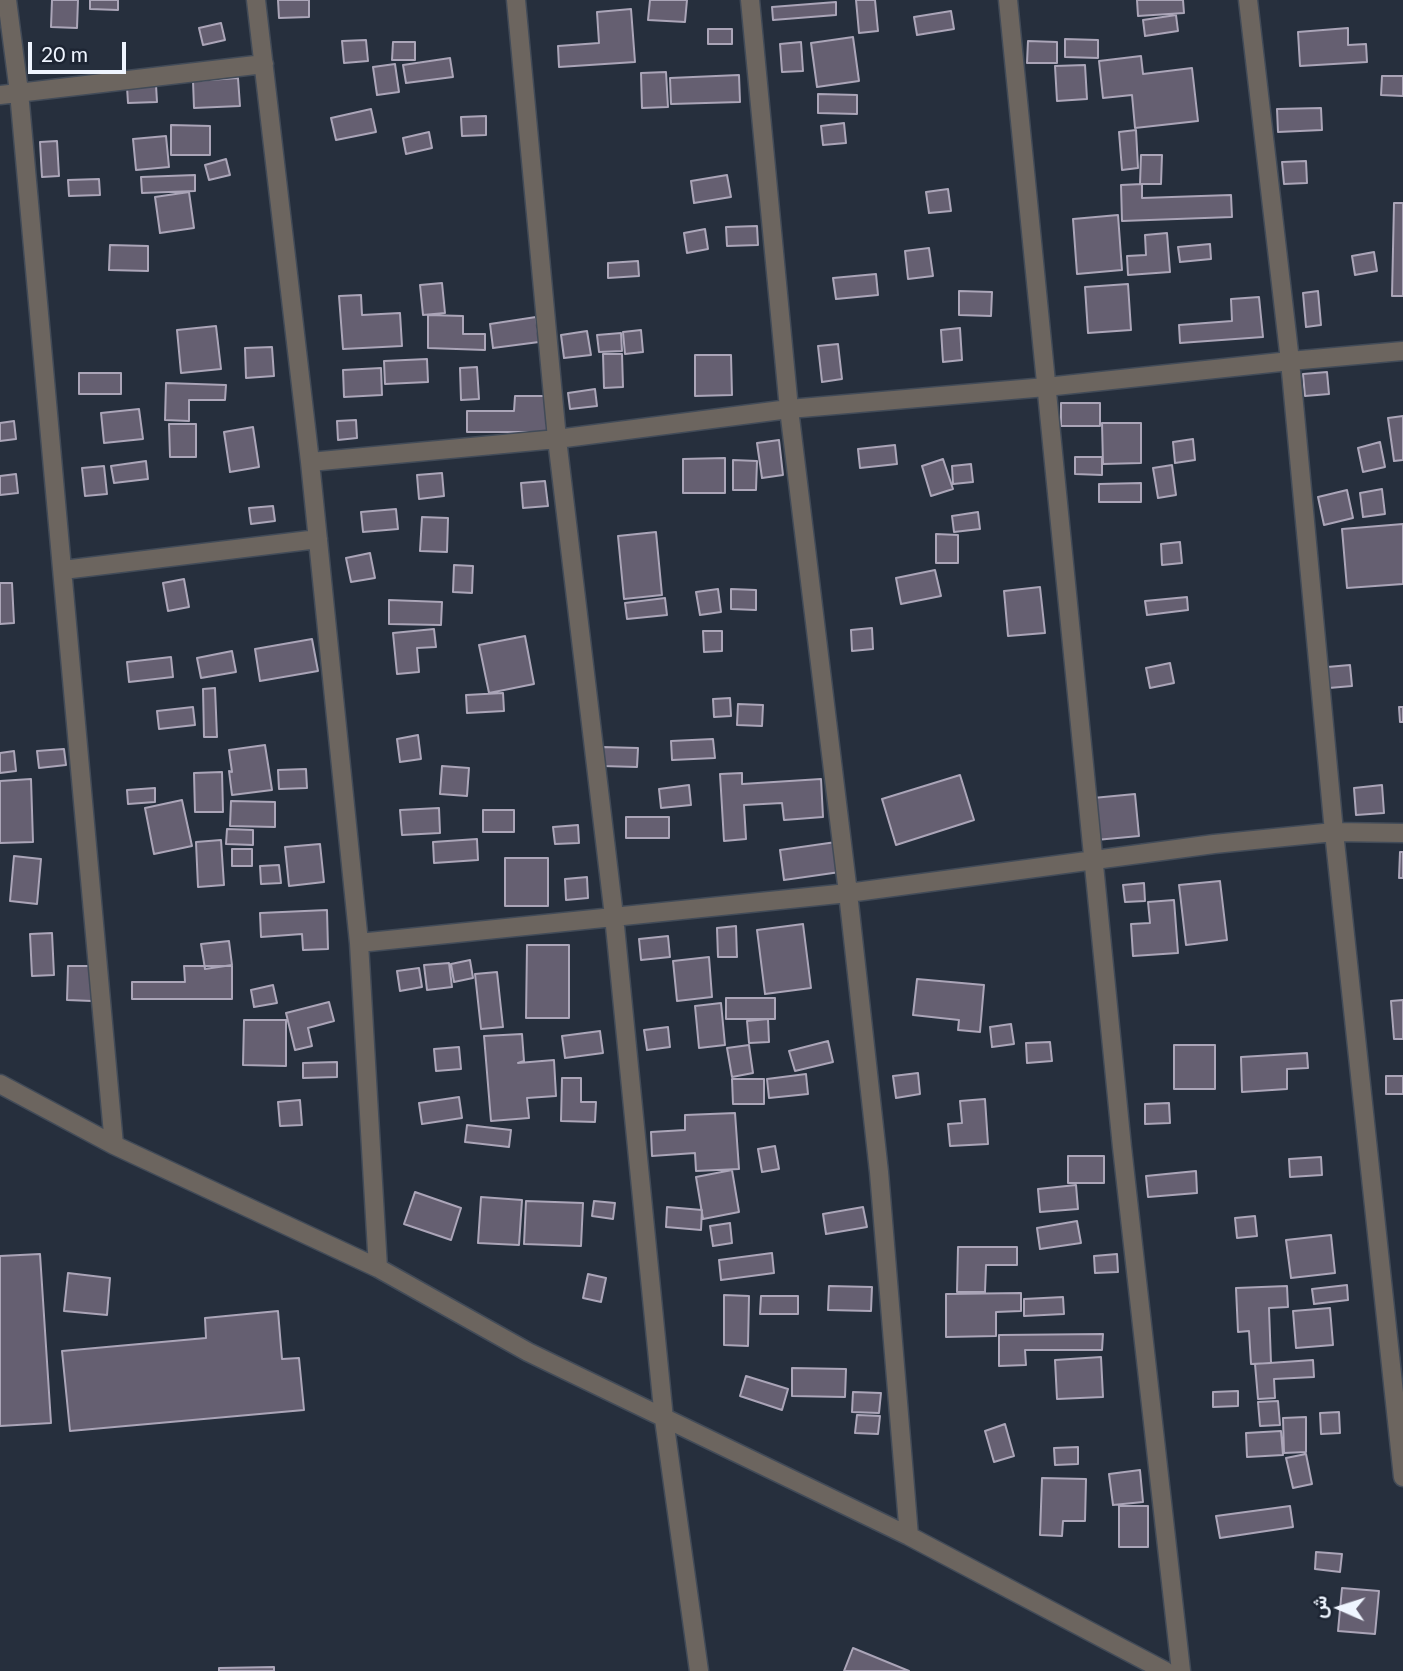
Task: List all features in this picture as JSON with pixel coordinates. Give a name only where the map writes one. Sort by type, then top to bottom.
[{"type":"street","points":[[7,0],[19,92],[114,1145]]},
{"type":"street","points":[[256,0],[310,462],[359,943],[378,1268]]},
{"type":"street","points":[[516,0],[557,439],[614,916],[664,1419],[699,1671]]},
{"type":"street","points":[[750,0],[789,409],[879,1172],[909,1536]]},
{"type":"street","points":[[1008,0],[1122,1147],[1181,1671]]},
{"type":"street","points":[[1248,0],[1290,361],[1334,832],[1403,1477]]},
{"type":"street","points":[[0,94],[264,64]]},
{"type":"street","points":[[310,462],[557,439],[789,409],[1046,387],[1403,351]]},
{"type":"street","points":[[63,570],[318,539]]},
{"type":"street","points":[[359,943],[848,893],[1214,844],[1334,832],[1403,832]]},
{"type":"street","points":[[0,1084],[114,1145],[378,1268],[528,1352],[909,1536],[1165,1671]]},
{"type":"building","points":[[52,0],[78,0],[77,28],[51,27]]},
{"type":"building","points":[[90,0],[118,0],[118,10],[90,9]]},
{"type":"building","points":[[278,0],[309,0],[309,17],[279,18]]},
{"type":"building","points":[[650,0],[687,0],[685,22],[648,20]]},
{"type":"building","points":[[856,0],[875,0],[878,31],[859,33]]},
{"type":"building","points":[[1137,0],[1183,0],[1184,13],[1138,16]]},
{"type":"building","points":[[836,2],[836,15],[773,20],[772,7]]},
{"type":"building","points":[[631,9],[635,62],[559,67],[558,46],[599,43],[597,12]]},
{"type":"building","points":[[951,11],[954,29],[917,35],[914,17]]},
{"type":"building","points":[[1176,15],[1178,31],[1145,36],[1143,20]]},
{"type":"building","points":[[221,23],[225,40],[203,45],[199,28]]},
{"type":"building","points":[[1348,28],[1348,45],[1366,44],[1367,62],[1300,66],[1298,32]]},
{"type":"building","points":[[708,29],[732,29],[732,44],[708,44]]},
{"type":"building","points":[[853,37],[859,81],[817,87],[811,43]]},
{"type":"building","points":[[1065,39],[1098,40],[1098,58],[1065,57]]},
{"type":"building","points":[[366,40],[368,61],[344,63],[342,41]]},
{"type":"building","points":[[1028,41],[1057,42],[1057,63],[1027,63]]},
{"type":"building","points":[[393,42],[415,42],[415,60],[392,60]]},
{"type":"building","points":[[801,42],[803,71],[782,72],[780,44]]},
{"type":"building","points":[[1141,56],[1143,74],[1192,68],[1198,121],[1135,128],[1132,95],[1103,98],[1099,61]]},
{"type":"building","points":[[450,58],[453,77],[406,83],[403,65]]},
{"type":"building","points":[[395,64],[399,92],[377,95],[373,67]]},
{"type":"building","points":[[1085,65],[1087,99],[1057,101],[1055,66]]},
{"type":"building","points":[[666,72],[668,107],[642,108],[641,73]]},
{"type":"building","points":[[739,75],[740,102],[671,104],[670,78]]},
{"type":"building","points":[[1382,76],[1403,76],[1403,96],[1381,95]]},
{"type":"building","points":[[238,78],[240,106],[194,108],[193,81]]},
{"type":"building","points":[[156,85],[157,102],[128,103],[127,87]]},
{"type":"building","points":[[818,94],[857,95],[857,114],[818,113]]},
{"type":"building","points":[[1321,108],[1322,130],[1278,132],[1277,109]]},
{"type":"building","points":[[371,109],[376,132],[336,140],[331,118]]},
{"type":"building","points":[[486,116],[486,135],[462,136],[461,117]]},
{"type":"building","points":[[844,123],[846,143],[823,145],[821,126]]},
{"type":"building","points":[[171,125],[210,126],[210,155],[171,155]]},
{"type":"building","points":[[1136,130],[1138,168],[1122,170],[1119,132]]},
{"type":"building","points":[[429,132],[432,148],[406,154],[403,138]]},
{"type":"building","points":[[166,136],[169,167],[136,170],[133,139]]},
{"type":"building","points":[[57,141],[59,176],[42,177],[40,142]]},
{"type":"building","points":[[1141,155],[1162,155],[1161,184],[1140,184]]},
{"type":"building","points":[[226,159],[230,175],[209,180],[205,165]]},
{"type":"building","points":[[1306,161],[1307,183],[1284,184],[1282,162]]},
{"type":"building","points":[[195,175],[195,191],[142,193],[141,177]]},
{"type":"building","points":[[727,175],[731,197],[694,203],[691,181]]},
{"type":"building","points":[[99,179],[100,195],[69,196],[68,180]]},
{"type":"building","points":[[1142,184],[1142,198],[1231,195],[1232,217],[1122,221],[1121,185]]},
{"type":"building","points":[[948,189],[951,211],[929,213],[926,192]]},
{"type":"building","points":[[189,192],[194,228],[160,233],[155,197]]},
{"type":"building","points":[[1394,203],[1403,203],[1403,296],[1392,296]]},
{"type":"building","points":[[1118,215],[1122,270],[1077,274],[1073,219]]},
{"type":"building","points":[[757,226],[758,245],[727,246],[726,227]]},
{"type":"building","points":[[705,229],[708,249],[687,253],[684,233]]},
{"type":"building","points":[[1167,233],[1170,272],[1128,275],[1127,256],[1146,255],[1145,235]]},
{"type":"building","points":[[1210,244],[1211,259],[1180,262],[1178,247]]},
{"type":"building","points":[[110,245],[148,246],[148,271],[109,270]]},
{"type":"building","points":[[929,248],[933,276],[908,279],[905,251]]},
{"type":"building","points":[[1374,252],[1377,271],[1355,275],[1352,256]]},
{"type":"building","points":[[638,261],[639,276],[608,278],[608,263]]},
{"type":"building","points":[[876,274],[878,295],[836,299],[833,278]]},
{"type":"building","points":[[442,283],[445,313],[423,315],[420,285]]},
{"type":"building","points":[[1128,284],[1131,330],[1088,333],[1085,287]]},
{"type":"building","points":[[959,291],[992,292],[991,316],[959,315]]},
{"type":"building","points":[[1318,291],[1321,325],[1306,327],[1303,293]]},
{"type":"building","points":[[361,295],[362,315],[400,313],[402,346],[343,349],[339,296]]},
{"type":"building","points":[[1259,297],[1263,337],[1180,343],[1179,325],[1232,321],[1231,299]]},
{"type":"building","points":[[428,315],[463,316],[463,334],[485,334],[485,350],[428,348]]},
{"type":"building","points":[[536,317],[539,342],[493,348],[490,324]]},
{"type":"building","points":[[216,326],[221,369],[181,373],[177,330]]},
{"type":"building","points":[[960,328],[962,360],[943,362],[941,330]]},
{"type":"building","points":[[641,330],[643,352],[625,354],[623,332]]},
{"type":"building","points":[[587,331],[591,355],[564,358],[561,335]]},
{"type":"building","points":[[621,333],[622,351],[599,352],[597,335]]},
{"type":"building","points":[[838,344],[842,379],[822,382],[818,346]]},
{"type":"building","points":[[272,347],[274,376],[246,378],[245,348]]},
{"type":"building","points":[[603,354],[622,354],[623,387],[604,388]]},
{"type":"building","points":[[695,355],[731,355],[732,395],[695,396]]},
{"type":"building","points":[[427,359],[428,382],[385,384],[384,361]]},
{"type":"building","points":[[477,367],[479,399],[461,400],[460,368]]},
{"type":"building","points":[[381,368],[382,395],[344,397],[343,370]]},
{"type":"building","points":[[1327,372],[1329,394],[1305,396],[1303,374]]},
{"type":"building","points":[[79,373],[121,373],[121,394],[79,394]]},
{"type":"building","points":[[166,383],[226,385],[225,400],[189,400],[189,421],[165,420]]},
{"type":"building","points":[[595,389],[597,406],[570,409],[568,393]]},
{"type":"building","points":[[515,396],[546,396],[547,432],[467,432],[467,411],[514,411]]},
{"type":"building","points":[[1061,403],[1100,403],[1100,426],[1061,426]]},
{"type":"building","points":[[139,409],[143,439],[104,443],[101,413]]},
{"type":"building","points":[[1403,416],[1403,460],[1394,461],[1388,418]]},
{"type":"building","points":[[356,420],[357,438],[338,440],[337,421]]},
{"type":"building","points":[[14,421],[16,439],[0,441],[0,423]]},
{"type":"building","points":[[1102,423],[1141,423],[1141,463],[1103,464]]},
{"type":"building","points":[[169,424],[196,424],[196,457],[170,457]]},
{"type":"building","points":[[253,427],[259,467],[230,472],[224,432]]},
{"type":"building","points":[[1193,439],[1195,460],[1175,463],[1173,442]]},
{"type":"building","points":[[779,440],[783,475],[762,478],[757,443]]},
{"type":"building","points":[[1380,442],[1385,467],[1363,472],[1358,448]]},
{"type":"building","points":[[895,445],[897,464],[860,468],[858,449]]},
{"type":"building","points":[[1075,457],[1102,457],[1102,475],[1075,474]]},
{"type":"building","points":[[725,458],[725,493],[683,493],[683,459]]},
{"type":"building","points":[[943,459],[953,489],[931,496],[922,466]]},
{"type":"building","points":[[733,460],[757,461],[756,490],[733,490]]},
{"type":"building","points":[[146,461],[148,479],[114,483],[111,466]]},
{"type":"building","points":[[971,464],[973,482],[953,484],[952,466]]},
{"type":"building","points":[[1172,465],[1176,495],[1158,498],[1153,468]]},
{"type":"building","points":[[104,466],[107,494],[85,496],[82,468]]},
{"type":"building","points":[[442,473],[444,496],[419,499],[417,475]]},
{"type":"building","points":[[16,474],[18,493],[0,495],[0,476]]},
{"type":"building","points":[[545,481],[548,506],[523,508],[521,483]]},
{"type":"building","points":[[1141,483],[1141,502],[1099,502],[1099,484]]},
{"type":"building","points":[[1382,489],[1385,514],[1363,517],[1360,493]]},
{"type":"building","points":[[1347,490],[1353,518],[1324,525],[1318,497]]},
{"type":"building","points":[[273,506],[275,521],[251,524],[249,508]]},
{"type":"building","points":[[396,509],[398,529],[363,532],[361,512]]},
{"type":"building","points":[[978,512],[980,529],[954,532],[952,516]]},
{"type":"building","points":[[422,517],[448,518],[447,552],[420,551]]},
{"type":"building","points":[[1403,524],[1403,584],[1347,588],[1342,529]]},
{"type":"building","points":[[656,532],[662,595],[624,599],[618,536]]},
{"type":"building","points":[[936,534],[958,535],[958,563],[936,563]]},
{"type":"building","points":[[1180,542],[1182,563],[1162,565],[1161,544]]},
{"type":"building","points":[[370,553],[375,578],[351,582],[346,558]]},
{"type":"building","points":[[454,565],[473,566],[472,593],[453,592]]},
{"type":"building","points":[[935,570],[941,596],[901,604],[896,578]]},
{"type":"building","points":[[184,579],[189,607],[168,611],[163,583]]},
{"type":"building","points":[[0,583],[12,583],[14,623],[0,624]]},
{"type":"building","points":[[1040,587],[1045,633],[1008,636],[1004,591]]},
{"type":"building","points":[[718,589],[721,612],[700,615],[696,592]]},
{"type":"building","points":[[731,589],[756,590],[756,610],[731,609]]},
{"type":"building","points":[[1187,597],[1188,610],[1147,615],[1145,601]]},
{"type":"building","points":[[665,598],[667,615],[627,619],[625,603]]},
{"type":"building","points":[[389,600],[442,602],[441,625],[389,624]]},
{"type":"building","points":[[872,628],[873,649],[852,651],[851,630]]},
{"type":"building","points":[[434,629],[436,647],[417,648],[419,672],[397,674],[393,633]]},
{"type":"building","points":[[703,631],[722,631],[722,651],[704,652]]},
{"type":"building","points":[[525,636],[534,684],[489,693],[479,645]]},
{"type":"building","points":[[312,639],[318,671],[260,681],[255,649]]},
{"type":"building","points":[[232,651],[236,672],[201,678],[197,658]]},
{"type":"building","points":[[171,657],[173,677],[129,682],[127,662]]},
{"type":"building","points":[[1170,663],[1174,683],[1150,688],[1146,668]]},
{"type":"building","points":[[1350,665],[1352,686],[1329,688],[1327,667]]},
{"type":"building","points":[[215,688],[217,737],[204,737],[203,689]]},
{"type":"building","points":[[503,693],[504,711],[467,713],[466,695]]},
{"type":"building","points":[[730,698],[731,716],[714,717],[713,699]]},
{"type":"building","points":[[738,704],[763,705],[762,726],[737,725]]},
{"type":"building","points":[[193,707],[195,725],[159,729],[157,711]]},
{"type":"building","points":[[1399,707],[1403,707],[1403,722],[1400,722]]},
{"type":"building","points":[[418,735],[421,759],[400,762],[397,739]]},
{"type":"building","points":[[713,739],[715,758],[672,760],[671,741]]},
{"type":"building","points":[[265,745],[272,790],[232,795],[229,750]]},
{"type":"building","points":[[602,747],[638,748],[637,767],[602,766]]},
{"type":"building","points":[[64,749],[66,765],[39,768],[37,751]]},
{"type":"building","points":[[14,751],[16,771],[0,773],[0,753]]},
{"type":"building","points":[[442,766],[469,768],[467,796],[440,794]]},
{"type":"building","points":[[306,769],[307,788],[279,789],[278,770]]},
{"type":"building","points":[[222,772],[223,812],[195,812],[194,773]]},
{"type":"building","points":[[742,773],[742,784],[821,779],[823,817],[784,820],[782,803],[744,805],[746,839],[724,841],[720,774]]},
{"type":"building","points":[[960,775],[974,820],[896,845],[882,799]]},
{"type":"building","points":[[31,779],[33,842],[0,843],[0,781]]},
{"type":"building","points":[[689,785],[691,805],[661,808],[659,789]]},
{"type":"building","points":[[1382,785],[1384,813],[1356,815],[1354,788]]},
{"type":"building","points":[[155,788],[155,802],[128,804],[127,790]]},
{"type":"building","points":[[1135,794],[1139,836],[1096,840],[1093,798]]},
{"type":"building","points":[[182,800],[192,846],[154,854],[145,808]]},
{"type":"building","points":[[231,801],[275,802],[275,827],[230,826]]},
{"type":"building","points":[[439,808],[440,833],[402,835],[400,810]]},
{"type":"building","points":[[483,810],[514,810],[514,832],[483,832]]},
{"type":"building","points":[[626,817],[669,817],[669,838],[626,838]]},
{"type":"building","points":[[578,825],[579,843],[555,844],[553,827]]},
{"type":"building","points":[[227,829],[253,830],[253,845],[226,844]]},
{"type":"building","points":[[477,839],[478,860],[434,863],[433,842]]},
{"type":"building","points":[[221,840],[224,885],[198,887],[196,842]]},
{"type":"building","points":[[836,842],[840,872],[784,880],[780,850]]},
{"type":"building","points":[[320,844],[324,882],[289,886],[285,847]]},
{"type":"building","points":[[232,849],[252,849],[252,866],[232,866]]},
{"type":"building","points":[[1400,852],[1403,852],[1403,878],[1399,878]]},
{"type":"building","points":[[14,856],[41,859],[37,904],[10,901]]},
{"type":"building","points":[[505,858],[548,858],[548,906],[505,906]]},
{"type":"building","points":[[279,865],[281,883],[261,884],[260,866]]},
{"type":"building","points":[[587,877],[588,898],[566,900],[565,879]]},
{"type":"building","points":[[1220,881],[1227,940],[1186,945],[1179,885]]},
{"type":"building","points":[[1144,883],[1145,901],[1125,902],[1123,885]]},
{"type":"building","points":[[1174,900],[1178,953],[1133,956],[1131,924],[1150,923],[1148,902]]},
{"type":"building","points":[[327,910],[328,949],[303,950],[302,934],[261,937],[260,913]]},
{"type":"building","points":[[803,924],[811,988],[765,994],[757,930]]},
{"type":"building","points":[[736,926],[737,957],[718,957],[717,928]]},
{"type":"building","points":[[52,933],[54,975],[32,976],[30,934]]},
{"type":"building","points":[[668,936],[670,957],[641,960],[639,939]]},
{"type":"building","points":[[229,941],[232,965],[205,969],[201,944]]},
{"type":"building","points":[[527,945],[569,945],[569,1018],[526,1018]]},
{"type":"building","points":[[709,957],[712,997],[677,1001],[673,961]]},
{"type":"building","points":[[470,960],[473,978],[454,982],[451,964]]},
{"type":"building","points":[[449,963],[452,987],[427,990],[424,965]]},
{"type":"building","points":[[68,966],[92,966],[92,1001],[67,1000]]},
{"type":"building","points":[[184,966],[232,966],[232,999],[132,999],[132,982],[185,982]]},
{"type":"building","points":[[419,968],[422,987],[400,991],[397,971]]},
{"type":"building","points":[[497,972],[503,1027],[481,1029],[475,974]]},
{"type":"building","points":[[917,979],[984,985],[980,1032],[958,1030],[959,1020],[913,1015]]},
{"type":"building","points":[[273,985],[277,1003],[254,1007],[251,990]]},
{"type":"building","points":[[726,998],[775,998],[775,1019],[726,1019]]},
{"type":"building","points":[[1403,1000],[1403,1039],[1394,1039],[1391,1001]]},
{"type":"building","points":[[329,1002],[334,1021],[308,1028],[312,1046],[295,1050],[286,1013]]},
{"type":"building","points":[[721,1003],[725,1045],[699,1048],[695,1006]]},
{"type":"building","points":[[768,1019],[769,1042],[749,1043],[747,1021]]},
{"type":"building","points":[[244,1020],[286,1020],[286,1066],[243,1065]]},
{"type":"building","points":[[1011,1024],[1014,1044],[992,1047],[990,1027]]},
{"type":"building","points":[[668,1027],[670,1047],[647,1050],[644,1030]]},
{"type":"building","points":[[600,1031],[603,1053],[565,1058],[562,1036]]},
{"type":"building","points":[[522,1034],[524,1061],[518,1063],[554,1060],[556,1096],[527,1098],[529,1118],[491,1121],[484,1036]]},
{"type":"building","points":[[828,1041],[833,1062],[795,1071],[789,1051]]},
{"type":"building","points":[[1050,1042],[1052,1061],[1027,1063],[1026,1043]]},
{"type":"building","points":[[749,1045],[753,1073],[732,1077],[727,1048]]},
{"type":"building","points":[[1174,1045],[1215,1045],[1215,1089],[1174,1089]]},
{"type":"building","points":[[459,1047],[461,1069],[436,1071],[434,1049]]},
{"type":"building","points":[[1307,1053],[1308,1068],[1287,1069],[1287,1089],[1242,1092],[1241,1057]]},
{"type":"building","points":[[337,1062],[337,1077],[303,1078],[303,1063]]},
{"type":"building","points":[[918,1073],[920,1094],[896,1098],[893,1076]]},
{"type":"building","points":[[806,1074],[808,1094],[769,1098],[767,1079]]},
{"type":"building","points":[[1386,1076],[1403,1076],[1403,1094],[1386,1094]]},
{"type":"building","points":[[562,1078],[581,1078],[581,1102],[596,1102],[595,1122],[561,1121]]},
{"type":"building","points":[[732,1079],[764,1079],[764,1104],[733,1104]]},
{"type":"building","points":[[459,1097],[462,1118],[422,1124],[419,1103]]},
{"type":"building","points":[[985,1099],[988,1144],[950,1146],[948,1124],[962,1123],[960,1101]]},
{"type":"building","points":[[300,1100],[302,1125],[280,1126],[278,1102]]},
{"type":"building","points":[[1169,1103],[1170,1123],[1145,1124],[1145,1104]]},
{"type":"building","points":[[735,1113],[739,1169],[696,1171],[695,1153],[652,1156],[651,1132],[685,1130],[685,1115]]},
{"type":"building","points":[[467,1125],[511,1130],[509,1147],[465,1142]]},
{"type":"building","points":[[775,1146],[779,1169],[762,1172],[758,1149]]},
{"type":"building","points":[[1068,1156],[1104,1156],[1104,1183],[1068,1183]]},
{"type":"building","points":[[1321,1157],[1322,1175],[1290,1177],[1289,1159]]},
{"type":"building","points":[[732,1170],[739,1212],[703,1219],[696,1177]]},
{"type":"building","points":[[1196,1171],[1197,1193],[1148,1197],[1146,1176]]},
{"type":"building","points":[[1076,1185],[1078,1209],[1040,1212],[1038,1189]]},
{"type":"building","points":[[415,1192],[461,1208],[451,1240],[404,1224]]},
{"type":"building","points":[[481,1197],[522,1200],[519,1245],[478,1243]]},
{"type":"building","points":[[526,1201],[583,1203],[581,1246],[524,1244]]},
{"type":"building","points":[[594,1201],[615,1203],[613,1219],[592,1216]]},
{"type":"building","points":[[667,1207],[702,1210],[701,1230],[666,1227]]},
{"type":"building","points":[[863,1207],[867,1227],[826,1234],[823,1214]]},
{"type":"building","points":[[1255,1216],[1257,1236],[1237,1238],[1235,1218]]},
{"type":"building","points":[[1077,1221],[1081,1243],[1040,1249],[1037,1228]]},
{"type":"building","points":[[730,1223],[732,1243],[713,1246],[710,1226]]},
{"type":"building","points":[[1331,1235],[1335,1273],[1291,1278],[1286,1240]]},
{"type":"building","points":[[958,1247],[1017,1247],[1017,1265],[986,1265],[985,1292],[957,1292]]},
{"type":"building","points":[[772,1253],[774,1273],[721,1280],[719,1260]]},
{"type":"building","points":[[40,1254],[51,1423],[0,1426],[0,1256]]},
{"type":"building","points":[[1117,1254],[1118,1272],[1095,1273],[1094,1256]]},
{"type":"building","points":[[68,1273],[110,1278],[107,1315],[64,1311]]},
{"type":"building","points":[[588,1274],[606,1278],[601,1302],[583,1298]]},
{"type":"building","points":[[1347,1285],[1348,1300],[1314,1304],[1312,1289]]},
{"type":"building","points":[[829,1286],[872,1287],[871,1311],[828,1310]]},
{"type":"building","points":[[1287,1286],[1288,1307],[1269,1308],[1271,1363],[1251,1364],[1249,1331],[1238,1332],[1236,1288]]},
{"type":"building","points":[[1021,1293],[1021,1311],[996,1312],[996,1336],[946,1337],[946,1294]]},
{"type":"building","points":[[724,1295],[749,1296],[748,1346],[724,1345]]},
{"type":"building","points":[[761,1296],[798,1296],[798,1314],[760,1314]]},
{"type":"building","points":[[1063,1297],[1064,1314],[1024,1316],[1024,1299]]},
{"type":"building","points":[[1330,1308],[1333,1345],[1296,1348],[1293,1311]]},
{"type":"building","points":[[278,1311],[282,1359],[299,1358],[304,1410],[70,1431],[62,1351],[206,1338],[205,1318]]},
{"type":"building","points":[[1103,1334],[1102,1350],[1025,1350],[1026,1365],[999,1366],[999,1335]]},
{"type":"building","points":[[1101,1357],[1103,1397],[1057,1399],[1055,1360]]},
{"type":"building","points":[[1313,1360],[1314,1377],[1274,1379],[1275,1398],[1258,1399],[1255,1364]]},
{"type":"building","points":[[792,1368],[846,1369],[845,1397],[792,1396]]},
{"type":"building","points":[[746,1376],[788,1389],[782,1410],[740,1396]]},
{"type":"building","points":[[1238,1391],[1238,1406],[1213,1407],[1213,1392]]},
{"type":"building","points":[[853,1392],[881,1393],[879,1413],[852,1412]]},
{"type":"building","points":[[1278,1401],[1280,1425],[1260,1426],[1258,1402]]},
{"type":"building","points":[[1339,1412],[1340,1433],[1321,1434],[1320,1413]]},
{"type":"building","points":[[857,1415],[880,1416],[878,1434],[855,1433]]},
{"type":"building","points":[[1306,1417],[1306,1452],[1284,1453],[1283,1418]]},
{"type":"building","points":[[1005,1424],[1014,1456],[994,1462],[985,1431]]},
{"type":"building","points":[[1281,1431],[1283,1455],[1247,1457],[1246,1433]]},
{"type":"building","points":[[1078,1447],[1078,1464],[1055,1465],[1054,1448]]},
{"type":"building","points":[[1306,1454],[1312,1484],[1293,1488],[1286,1458]]},
{"type":"building","points":[[1140,1470],[1143,1502],[1113,1505],[1109,1474]]},
{"type":"building","points":[[1042,1478],[1086,1479],[1085,1521],[1063,1521],[1062,1536],[1040,1535]]},
{"type":"building","points":[[1119,1506],[1148,1506],[1148,1547],[1119,1547]]},
{"type":"building","points":[[1290,1506],[1293,1527],[1220,1538],[1216,1516]]},
{"type":"building","points":[[1316,1552],[1342,1554],[1340,1572],[1315,1569]]},
{"type":"building","points":[[1342,1588],[1379,1591],[1375,1634],[1338,1631]]},
{"type":"building","points":[[853,1648],[909,1671],[844,1671]]},
{"type":"building","points":[[274,1667],[274,1671],[219,1671],[219,1668]]}]
